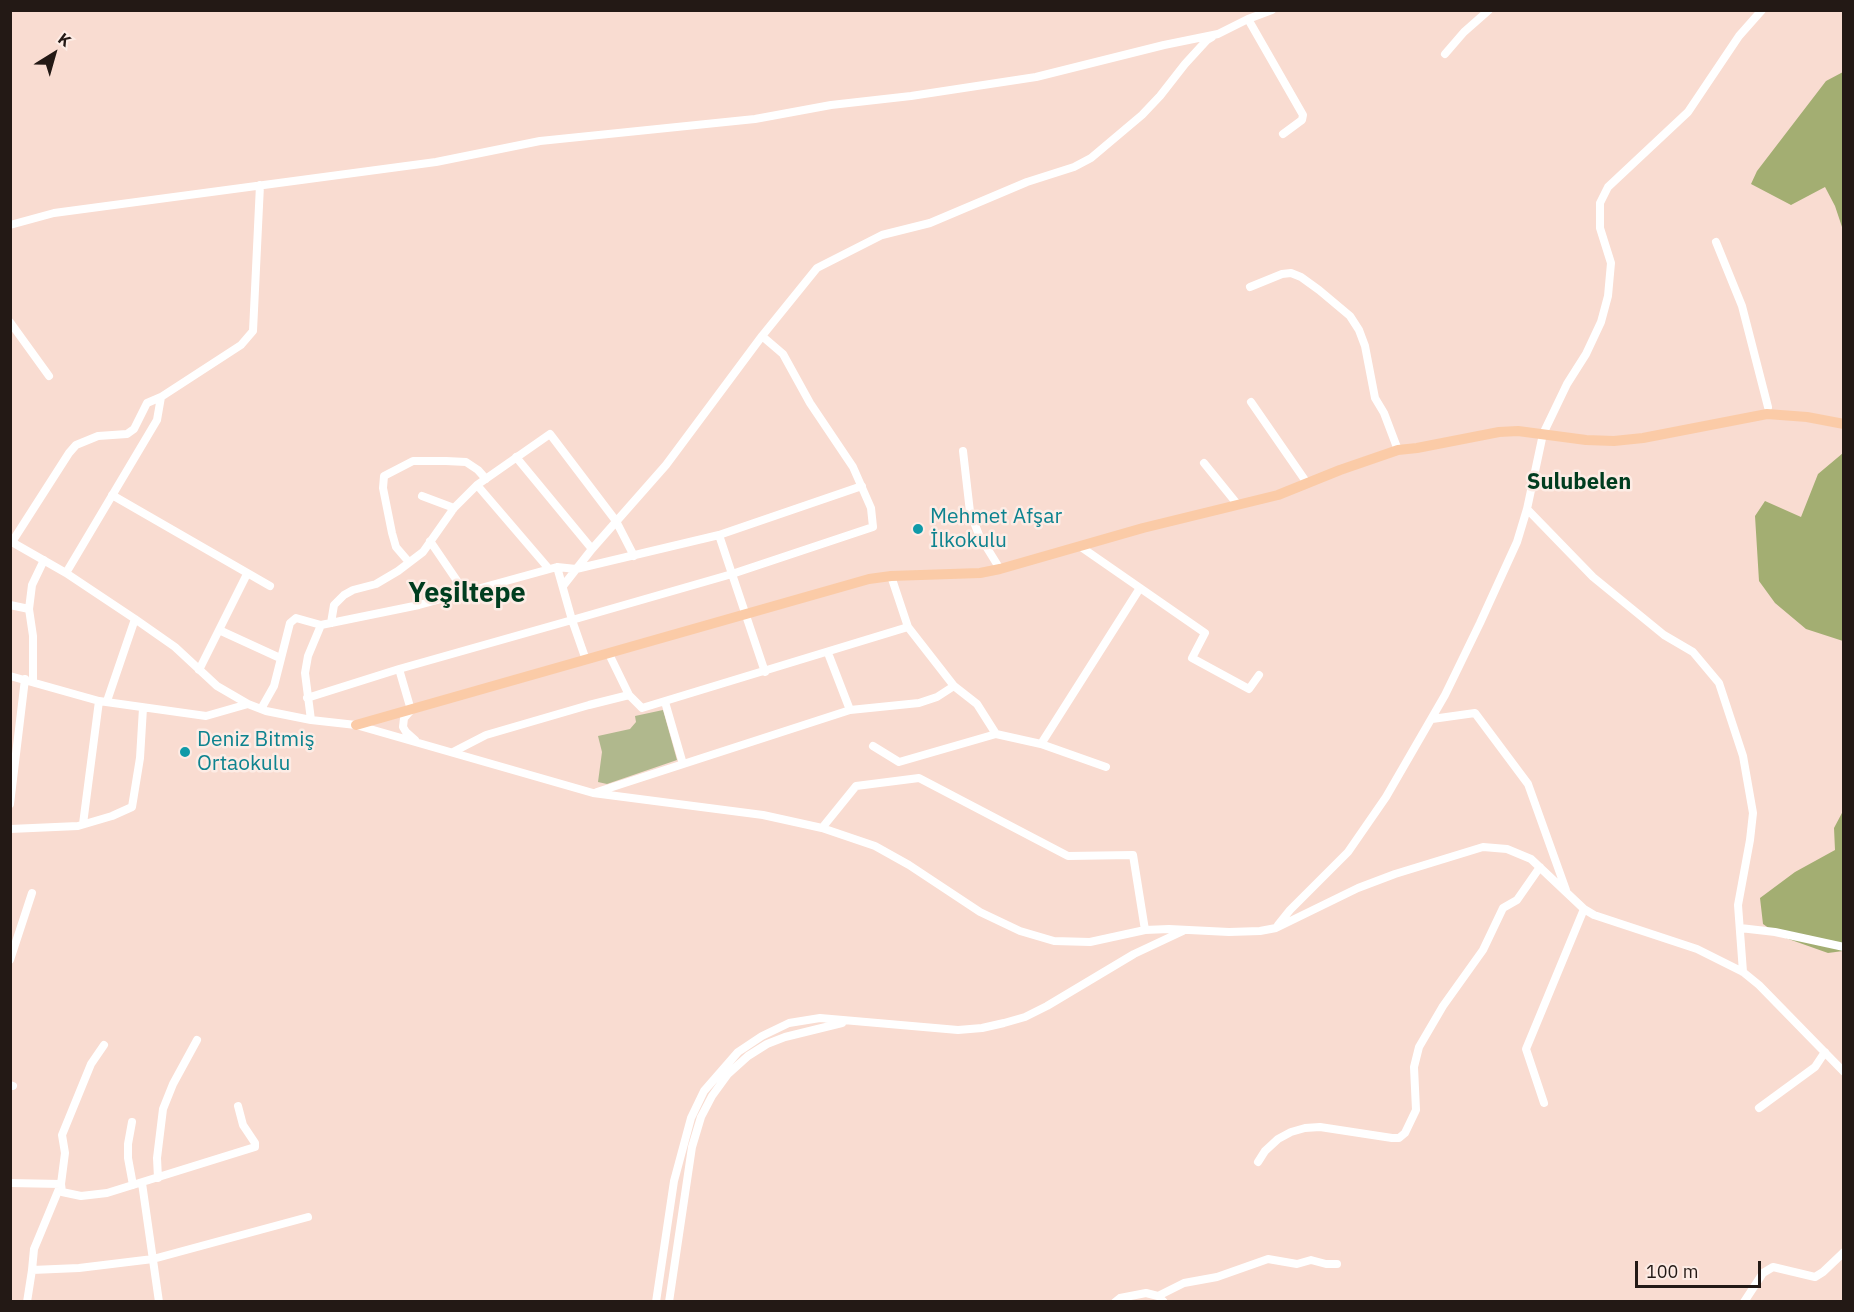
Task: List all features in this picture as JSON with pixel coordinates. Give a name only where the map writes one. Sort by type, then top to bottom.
[{"type":"main road","points":[[356,725],[869,579],[891,576],[980,573],[1000,569],[1143,528],[1278,495],[1348,466],[1403,449],[1499,432],[1632,433],[1768,407],[1802,409],[1844,417]]},
{"type":"main road","points":[[1544,431],[1600,441],[1614,441],[1643,438],[1767,414],[1807,417],[1844,424]]},
{"type":"street","points":[[563,586],[592,549],[666,465],[816,268],[882,236],[930,223],[998,194],[1074,167],[1091,158],[1142,115],[1207,40],[1248,19],[1272,10]]},
{"type":"street","points":[[1445,54],[1464,32],[1489,10]]},
{"type":"street","points":[[1276,928],[1290,910],[1348,852],[1386,797],[1432,719],[1517,542],[1527,509],[1544,431],[1567,384],[1586,354],[1608,296],[1611,263],[1600,228],[1600,203],[1608,187],[1688,112],[1739,36],[1762,10]]},
{"type":"street","points":[[1248,19],[1304,115],[1302,120],[1283,134]]},
{"type":"street","points":[[10,225],[54,213],[435,162],[540,141],[754,119],[831,105],[911,96],[1013,80],[1218,34]]},
{"type":"street","points":[[260,185],[253,331],[242,345],[147,403],[134,429],[127,434],[98,436],[76,445],[11,541],[66,573],[135,619],[175,647],[217,686],[248,704],[311,720],[356,725],[593,793],[763,815],[822,828],[875,846],[909,865],[980,912],[1020,931],[1054,941],[1090,942],[1144,930],[1229,932],[1276,928],[1385,877],[1483,847],[1497,847],[1516,852],[1540,867],[1584,909],[1610,922],[1697,949],[1743,972],[1759,985],[1844,1072]]},
{"type":"street","points":[[1716,242],[1742,306],[1768,407]]},
{"type":"street","points":[[1250,287],[1282,274],[1291,273],[1319,290],[1350,316],[1365,346],[1375,398],[1403,449]]},
{"type":"street","points":[[10,322],[49,376]]},
{"type":"street","points":[[308,698],[399,669],[732,574],[873,527],[871,508],[853,467],[810,403],[783,354],[762,336]]},
{"type":"street","points":[[66,573],[157,420],[160,397]]},
{"type":"street","points":[[1251,402],[1307,483]]},
{"type":"street","points":[[331,623],[334,605],[344,595],[353,590],[376,584],[423,552],[454,508],[477,485],[550,434],[616,521],[634,556]]},
{"type":"street","points":[[963,451],[970,512],[979,535],[1000,569]]},
{"type":"street","points":[[516,457],[592,549]]},
{"type":"street","points":[[408,561],[396,546],[392,533],[383,488],[384,476],[413,461],[446,461],[466,462],[486,479]]},
{"type":"street","points":[[1204,463],[1238,505]]},
{"type":"street","points":[[477,485],[553,568],[563,586],[586,660]]},
{"type":"street","points":[[261,709],[274,686],[290,622],[293,618],[321,625],[419,605],[553,568],[576,569],[634,556],[719,535],[862,486]]},
{"type":"street","points":[[112,495],[270,586]]},
{"type":"street","points":[[422,496],[454,508]]},
{"type":"street","points":[[1527,509],[1593,577],[1664,635],[1693,652],[1719,683],[1743,756],[1753,813],[1738,905],[1743,972]]},
{"type":"street","points":[[719,535],[765,672]]},
{"type":"street","points":[[430,541],[464,591]]},
{"type":"street","points":[[1081,547],[1205,633],[1192,658],[1249,689],[1259,675]]},
{"type":"street","points":[[10,804],[29,680],[33,636],[29,609],[32,585],[44,560]]},
{"type":"street","points":[[199,670],[247,574]]},
{"type":"street","points":[[891,576],[908,627],[954,686],[977,704],[996,734]]},
{"type":"street","points":[[1041,744],[1140,588]]},
{"type":"street","points":[[10,605],[29,609]]},
{"type":"street","points":[[83,824],[103,701],[135,619]]},
{"type":"street","points":[[311,720],[305,673],[321,625]]},
{"type":"street","points":[[609,654],[629,695],[642,708],[908,627]]},
{"type":"street","points":[[219,630],[280,658]]},
{"type":"street","points":[[828,653],[850,710]]},
{"type":"street","points":[[399,669],[411,710],[404,717],[404,727],[418,743]]},
{"type":"street","points":[[10,676],[103,701],[206,716],[248,704]]},
{"type":"street","points":[[593,793],[850,710],[919,703],[937,697],[954,686]]},
{"type":"street","points":[[453,752],[486,735],[629,695]]},
{"type":"street","points":[[665,702],[683,764]]},
{"type":"street","points":[[10,829],[58,828],[83,824],[112,816],[132,807],[140,758],[144,708]]},
{"type":"street","points":[[1432,719],[1475,713],[1528,784],[1566,892]]},
{"type":"street","points":[[873,746],[899,762],[996,734],[1041,744],[1106,767]]},
{"type":"street","points":[[822,828],[856,786],[920,778],[1068,856],[1132,855],[1144,930]]},
{"type":"street","points":[[1258,1162],[1264,1150],[1278,1139],[1305,1128],[1320,1127],[1392,1138],[1400,1138],[1405,1133],[1416,1110],[1414,1067],[1419,1047],[1443,1006],[1483,950],[1503,908],[1517,900],[1540,867]]},
{"type":"street","points":[[10,960],[32,893]]},
{"type":"street","points":[[1544,1103],[1526,1049],[1584,909]]},
{"type":"street","points":[[1740,928],[1775,932],[1844,946]]},
{"type":"street","points":[[656,1302],[674,1181],[683,1142],[704,1091],[738,1052],[762,1036],[789,1023],[820,1018],[958,1030],[1004,1023],[1025,1017],[1047,1006],[1134,954],[1184,931]]},
{"type":"street","points":[[669,1302],[692,1147],[701,1117],[712,1096],[728,1074],[748,1056],[767,1044],[825,1026],[853,1022]]},
{"type":"street","points":[[158,1178],[157,1158],[163,1108],[197,1040]]},
{"type":"street","points":[[104,1045],[91,1064],[62,1135],[65,1153],[62,1192],[81,1196],[107,1193],[255,1147],[255,1143],[243,1125],[238,1106]]},
{"type":"street","points":[[1759,1108],[1815,1067],[1825,1052]]},
{"type":"street","points":[[132,1122],[128,1158],[133,1185]]},
{"type":"street","points":[[10,1183],[61,1184]]},
{"type":"street","points":[[142,1183],[159,1302]]},
{"type":"street","points":[[27,1302],[34,1249],[61,1184]]},
{"type":"street","points":[[32,1270],[79,1268],[153,1259],[308,1217]]},
{"type":"street","points":[[1744,1302],[1763,1273],[1773,1267],[1815,1277],[1844,1252]]},
{"type":"street","points":[[1115,1302],[1120,1298],[1146,1293],[1161,1299],[1184,1283],[1217,1277],[1268,1258],[1297,1264],[1311,1260],[1337,1264]]},
{"type":"green space","points":[[1843,72],[1843,230],[1835,206],[1825,187],[1791,205],[1751,184],[1757,171],[1826,81]]},
{"type":"green space","points":[[1843,453],[1843,641],[1806,629],[1775,603],[1759,581],[1755,516],[1765,501],[1801,517],[1818,474]]},
{"type":"green space","points":[[663,710],[677,760],[607,784],[598,782],[602,752],[598,736],[630,729],[636,722],[635,716]]},
{"type":"green space","points":[[1843,811],[1843,951],[1828,953],[1780,936],[1763,924],[1760,898],[1795,872],[1835,850],[1834,828]]},
{"type":"place","name":"Mehmet Afşar İlkokulu","points":[[918,529]]},
{"type":"place","name":"Deniz Bitmiş Ortaokulu","points":[[185,752]]},
{"type":"district","name":"Sulubelen","points":[[1579,483]]},
{"type":"district","name":"Yeşiltepe","points":[[467,594]]}]
